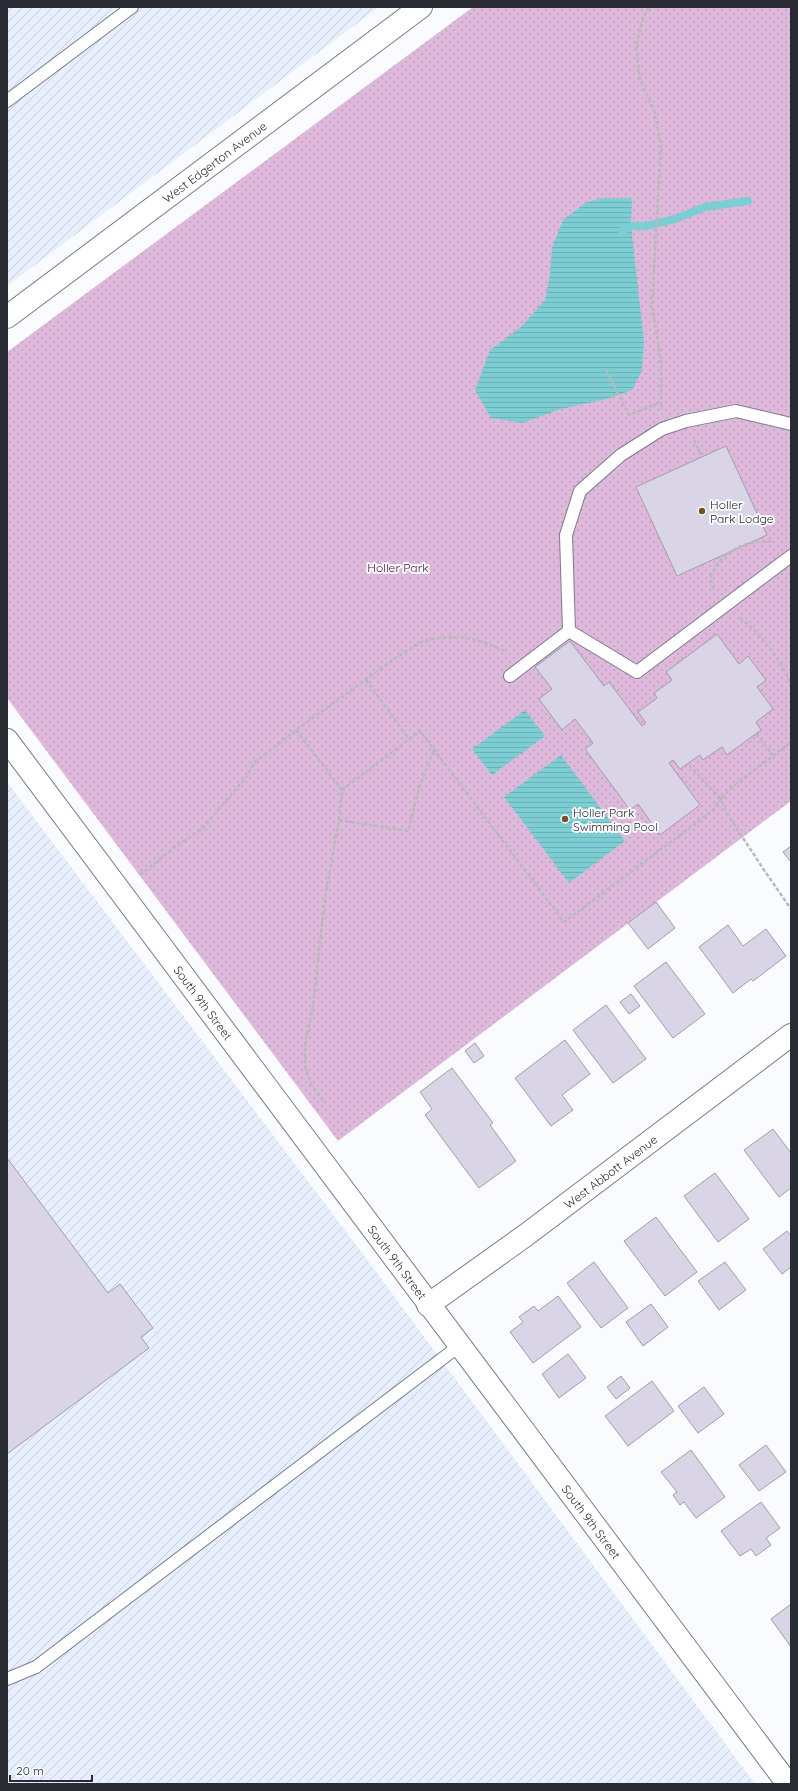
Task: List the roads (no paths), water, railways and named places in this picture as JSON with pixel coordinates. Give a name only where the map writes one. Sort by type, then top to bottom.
[{"type":"street","name":"West Edgerton Avenue","points":[[7,316],[421,7]]},
{"type":"street","name":"South 9th Street","points":[[7,740],[428,1305],[788,1784]]},
{"type":"street","name":"West Abbott Avenue","points":[[428,1305],[526,1235],[791,1035]]},
{"type":"lane","points":[[7,101],[132,7]]},
{"type":"lane","points":[[569,631],[566,535],[580,491],[621,455],[662,428],[686,421],[736,411],[791,424]]},
{"type":"lane","points":[[569,631],[637,672],[791,556]]},
{"type":"lane","points":[[510,676],[569,631]]},
{"type":"lane","points":[[7,1679],[36,1667],[459,1346]]},
{"type":"water","points":[[602,198],[632,198],[631,226],[644,341],[642,371],[632,390],[607,399],[561,409],[522,423],[491,418],[475,390],[490,350],[521,327],[545,300],[550,274],[552,248],[563,220],[585,203]]},
{"type":"water","points":[[525,710],[545,736],[492,775],[472,749]]},
{"type":"water","name":"Holler Park Swimming Pool","points":[[561,755],[625,841],[569,883],[504,797]]},
{"type":"waterway","points":[[622,231],[631,226],[646,226],[675,219],[705,207],[748,201]]},
{"type":"place","name":"Holler Park Lodge","points":[[702,511]]},
{"type":"place","name":"Holler Park Swimming Pool","points":[[565,819]]},
{"type":"park label","name":"Holler Park","points":[[398,567]]}]
